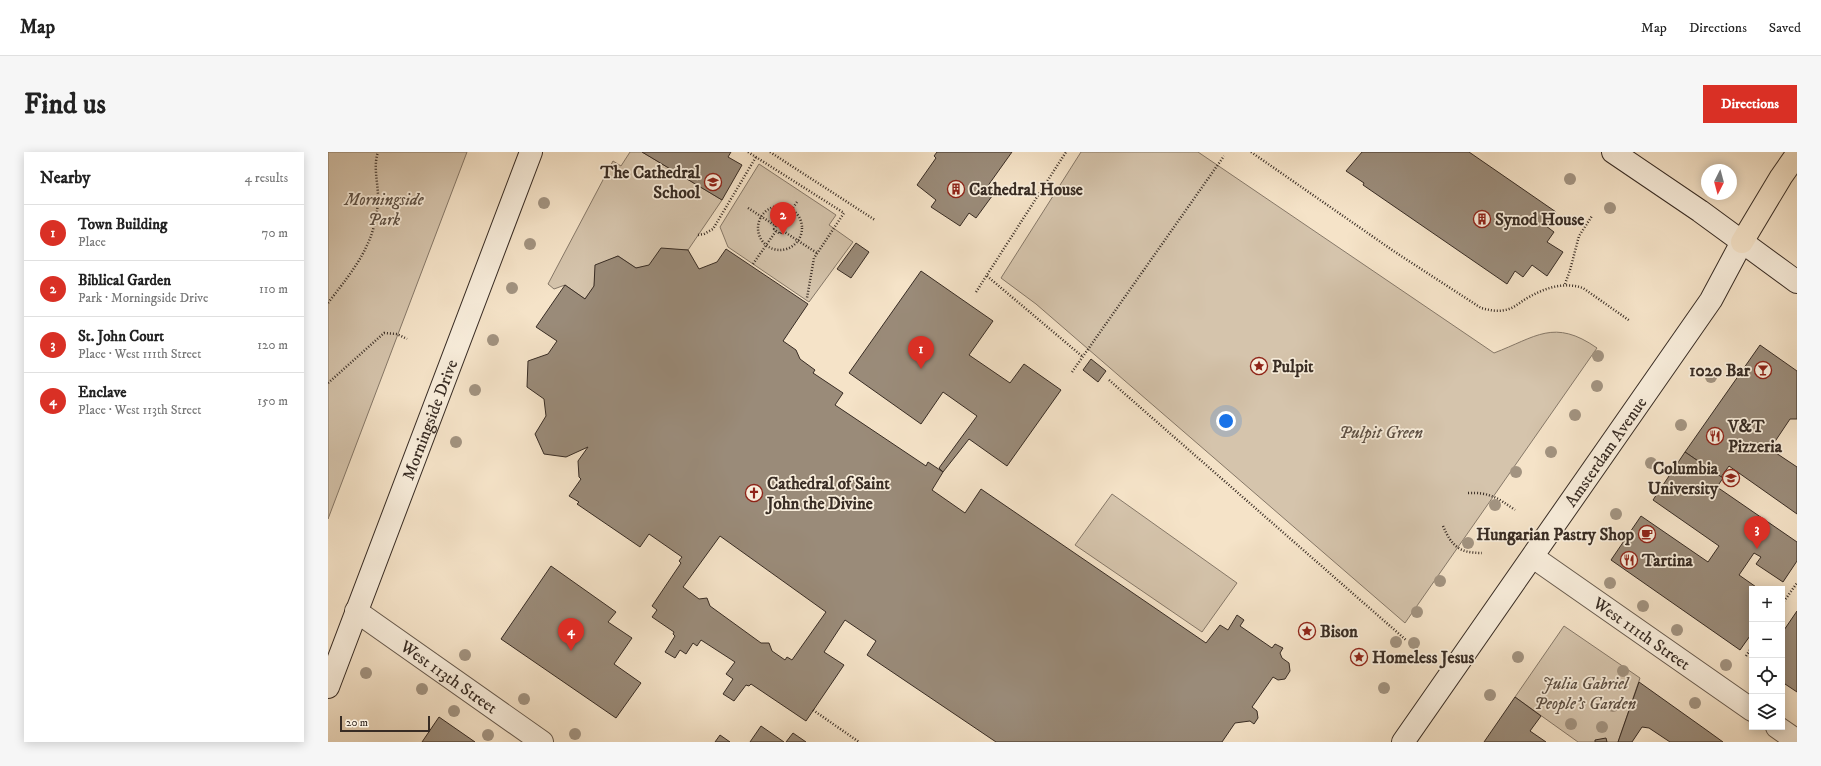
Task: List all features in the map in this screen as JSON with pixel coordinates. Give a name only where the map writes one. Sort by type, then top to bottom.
[{"type":"main road","name":"Amsterdam Avenue","points":[[1742,242],[1781,177],[1797,154]]},
{"type":"street","name":"Morningside Drive","points":[[328,687],[531,152]]},
{"type":"street","points":[[1613,152],[1797,282]]},
{"type":"street","name":"Amsterdam Avenue","points":[[1404,742],[1711,300],[1742,242]]},
{"type":"street","name":"West 111th Street","points":[[1533,557],[1749,708]]},
{"type":"street","name":"West 113th Street","points":[[356,611],[542,742]]},
{"type":"street","points":[[1781,730],[1797,741]]},
{"type":"path","points":[[328,303],[354,268],[368,245],[372,234],[377,215],[378,197],[375,161],[378,152]]},
{"type":"path","points":[[748,152],[844,213],[817,253],[810,275],[807,298]]},
{"type":"path","points":[[770,152],[875,220]]},
{"type":"path","points":[[976,292],[1066,152]]},
{"type":"path","points":[[1251,152],[1395,252],[1481,308],[1495,312],[1506,310],[1536,293],[1565,284],[1583,288],[1630,321]]},
{"type":"path","points":[[1072,372],[1224,156]]},
{"type":"path","points":[[698,235],[704,234],[713,229],[756,157]]},
{"type":"path","points":[[781,225],[797,202]]},
{"type":"path","points":[[778,206],[792,210],[799,217],[801,223],[801,235],[792,246],[786,249],[778,250],[767,245],[760,238],[758,230],[758,223],[761,216],[766,210],[778,206]]},
{"type":"path","points":[[748,208],[776,226]]},
{"type":"path","points":[[1565,284],[1574,258],[1578,240],[1592,216]]},
{"type":"path","points":[[776,226],[778,223],[785,227],[783,231]]},
{"type":"path","points":[[754,264],[776,231],[774,229],[776,226]]},
{"type":"path","points":[[776,231],[780,234],[783,231]]},
{"type":"path","points":[[783,231],[817,253]]},
{"type":"path","points":[[987,276],[1083,357]]},
{"type":"path","points":[[328,382],[384,333],[397,334],[407,339]]},
{"type":"path","points":[[1109,380],[1406,640]]},
{"type":"path","points":[[1468,493],[1480,492],[1494,496],[1515,510]]},
{"type":"path","points":[[1443,526],[1458,549],[1467,553],[1482,553]]},
{"type":"path","points":[[1785,600],[1797,582]]},
{"type":"path","points":[[1746,656],[1749,652]]},
{"type":"path","points":[[813,710],[859,742]]},
{"type":"green space","name":"Morningside Park","points":[[328,152],[467,152],[328,519]]},
{"type":"green space","points":[[630,152],[642,152],[722,200],[688,250],[661,249],[650,266],[636,268],[618,256],[596,266],[594,287],[585,299],[565,285],[554,289],[548,284],[613,161],[621,166]]},
{"type":"green space","name":"Pulpit Green","points":[[1081,152],[1198,152],[1494,353],[1534,336],[1557,332],[1569,334],[1582,339],[1597,348],[1405,623],[1036,304],[1001,278]]},
{"type":"green space","points":[[759,164],[836,215],[829,225],[853,242],[809,302],[728,247],[720,227]]},
{"type":"green space","points":[[1112,494],[1237,583],[1202,632],[1075,545]]},
{"type":"green space","name":"Julia Gabriel People's Garden","points":[[1564,626],[1640,678],[1618,742],[1578,742],[1515,697]]},
{"type":"building","name":"The Cathedral School","points":[[642,152],[731,152],[728,157],[742,165],[722,200]]},
{"type":"building","name":"Cathedral House","points":[[937,152],[1012,152],[987,187],[995,192],[976,218],[969,213],[960,226],[931,207],[936,200],[917,185],[936,158],[934,156]]},
{"type":"building","name":"Synod House","points":[[1362,152],[1469,152],[1556,212],[1546,226],[1554,232],[1547,242],[1563,252],[1547,276],[1532,265],[1523,277],[1515,271],[1507,284],[1363,185],[1364,183],[1346,171]]},
{"type":"building","points":[[856,243],[869,252],[851,278],[837,269]]},
{"type":"building","name":"Cathedral of Saint John the Divine","points":[[661,248],[688,250],[699,269],[717,262],[726,249],[808,304],[783,341],[796,350],[800,359],[815,370],[813,373],[843,393],[835,405],[926,466],[928,462],[943,472],[932,490],[965,513],[981,489],[1206,643],[1220,625],[1228,630],[1237,615],[1244,620],[1240,626],[1272,648],[1275,644],[1283,648],[1280,653],[1282,658],[1289,663],[1290,671],[1285,679],[1278,680],[1273,677],[1252,707],[1257,711],[1258,718],[1254,724],[1250,721],[1235,723],[1222,742],[996,742],[867,655],[876,641],[845,620],[824,652],[844,665],[806,721],[751,684],[749,686],[746,685],[734,701],[723,694],[733,679],[726,674],[735,662],[701,640],[697,646],[693,643],[686,654],[680,650],[675,658],[665,652],[675,636],[673,634],[674,632],[652,617],[657,610],[652,606],[681,563],[679,561],[682,557],[649,534],[640,547],[577,504],[579,502],[569,496],[581,479],[579,477],[578,461],[588,447],[566,457],[544,454],[535,434],[546,416],[544,399],[527,387],[528,361],[548,354],[557,341],[536,327],[565,285],[585,299],[594,286],[595,265],[618,256],[636,268],[649,265]],"holes":[[[720,536],[826,612],[792,660],[787,657],[785,660],[772,651],[769,643],[761,643],[710,606],[707,598],[699,599],[683,587]]]},
{"type":"building","points":[[921,271],[993,321],[969,355],[1010,383],[1024,364],[1061,390],[1007,466],[969,439],[943,472],[939,468],[977,416],[943,392],[921,424],[849,373]]},
{"type":"building","points":[[1760,345],[1797,371],[1797,419],[1790,419],[1770,449],[1797,467],[1797,514],[1729,466],[1721,477],[1685,452]]},
{"type":"building","points":[[1091,359],[1106,371],[1098,382],[1083,370]]},
{"type":"building","points":[[1685,452],[1723,478],[1717,487],[1797,542],[1797,561],[1783,582],[1756,564],[1761,557],[1754,553],[1739,575],[1755,586],[1749,586],[1749,637],[1740,650],[1611,560],[1641,516],[1708,562],[1719,546],[1653,500]]},
{"type":"building","points":[[551,566],[616,612],[608,622],[632,638],[614,664],[641,683],[616,718],[501,639]]},
{"type":"building","points":[[1797,611],[1797,692],[1785,684],[1785,629]]},
{"type":"building","points":[[1639,682],[1723,742],[1670,742],[1649,728],[1642,727],[1632,742],[1618,742]]},
{"type":"building","points":[[1515,697],[1541,716],[1530,731],[1546,742],[1484,742]]},
{"type":"building","points":[[439,717],[475,742],[422,742]]},
{"type":"building","points":[[761,726],[784,742],[750,742]]},
{"type":"building","points":[[793,733],[806,742],[786,742]]},
{"type":"building","points":[[720,735],[730,742],[715,742]]},
{"type":"building","points":[[1606,738],[1607,742],[1595,742],[1595,740]]},
{"type":"place","name":"The Cathedral School","points":[[713,182]]},
{"type":"place","name":"Cathedral House","points":[[956,189]]},
{"type":"place","name":"Synod House","points":[[1482,219]]},
{"type":"place","name":"Biblical Garden","points":[[783,235]]},
{"type":"place","name":"Pulpit","points":[[1259,366]]},
{"type":"place","name":"Town Building","points":[[921,369]]},
{"type":"place","name":"1020 Bar","points":[[1763,370]]},
{"type":"place","name":"V&T Pizzeria","points":[[1715,436]]},
{"type":"place","name":"Columbia University","points":[[1731,478]]},
{"type":"place","name":"Cathedral of Saint John the Divine","points":[[754,493]]},
{"type":"place","name":"Hungarian Pastry Shop","points":[[1647,534]]},
{"type":"place","name":"St. John Court","points":[[1757,549]]},
{"type":"place","name":"Tartina","points":[[1629,560]]},
{"type":"place","name":"Bison","points":[[1307,631]]},
{"type":"place","name":"Enclave","points":[[571,651]]},
{"type":"place","name":"Homeless Jesus","points":[[1359,657]]}]
